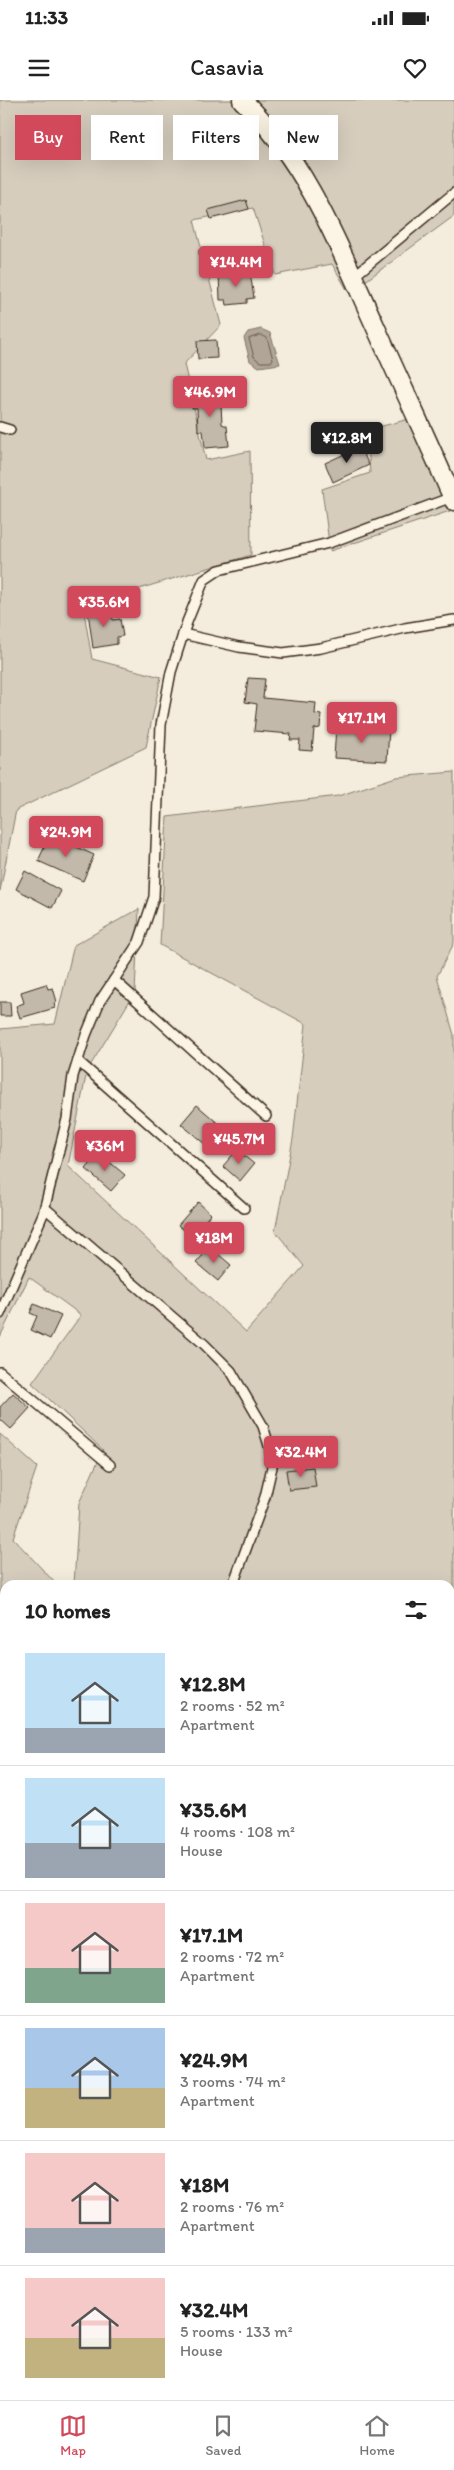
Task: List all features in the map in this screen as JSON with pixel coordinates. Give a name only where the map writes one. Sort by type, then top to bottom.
[{"type":"street","points":[[242,100],[278,140],[311,190],[353,277],[453,499]]},
{"type":"lane","points":[[353,277],[454,194]]},
{"type":"lane","points":[[0,427],[10,430]]},
{"type":"lane","points":[[0,1314],[45,1208],[67,1119],[73,1076],[100,1001],[139,942],[154,897],[161,726],[171,672],[183,634],[204,580],[219,570],[329,543],[453,499]]},
{"type":"lane","points":[[183,634],[239,647],[283,653],[321,648],[405,628],[454,620]]},
{"type":"lane","points":[[114,980],[266,1116]]},
{"type":"lane","points":[[78,1061],[244,1208]]},
{"type":"lane","points":[[45,1208],[204,1344],[231,1371],[263,1426],[270,1448],[272,1466],[265,1497],[236,1580]]},
{"type":"lane","points":[[0,1372],[110,1465]]},
{"type":"shaded area","points":[[0,100],[454,100],[454,216],[349,293],[332,264],[275,275],[253,208],[194,220],[221,325],[184,364],[206,460],[250,451],[251,555],[83,606],[92,659],[161,677],[146,747],[16,810],[0,891]]},
{"type":"shaded area","points":[[409,419],[450,511],[330,551],[322,489],[370,473],[367,430]]},
{"type":"shaded area","points":[[454,772],[454,943],[437,976],[454,1035],[454,1580],[74,1580],[79,1503],[103,1450],[32,1383],[81,1315],[29,1277],[0,1337],[0,1029],[55,1024],[74,945],[139,909],[135,992],[87,1071],[68,1166],[246,1332],[304,1266],[275,1231],[293,1139],[306,1024],[160,945],[167,817],[338,796],[396,777]]},
{"type":"shaded area","points":[[0,1434],[37,1467],[13,1538],[52,1580],[0,1580]]},
{"type":"water","points":[[261,329],[270,333],[280,364],[259,367],[250,361],[244,338],[248,332]]},
{"type":"building","points":[[246,200],[249,209],[211,219],[208,210]]},
{"type":"building","points":[[209,249],[211,270],[200,271],[199,250]]},
{"type":"building","points":[[250,272],[254,298],[247,299],[247,303],[227,305],[226,300],[220,300],[219,273]]},
{"type":"building","points":[[216,340],[217,358],[198,359],[197,341]]},
{"type":"building","points":[[208,387],[208,395],[216,395],[216,402],[221,404],[222,424],[227,426],[229,446],[205,448],[203,431],[198,430],[197,408],[192,408],[192,388]]},
{"type":"building","points":[[360,447],[369,465],[333,482],[325,463]]},
{"type":"building","points":[[111,609],[113,620],[120,619],[123,636],[117,637],[117,644],[93,648],[88,612]]},
{"type":"building","points":[[248,678],[265,679],[263,698],[316,703],[315,714],[321,715],[320,728],[314,729],[312,751],[299,750],[300,740],[290,740],[291,734],[254,731],[257,704],[245,702]]},
{"type":"building","points":[[336,726],[389,729],[387,761],[334,758]]},
{"type":"building","points":[[50,835],[94,855],[83,881],[38,861]]},
{"type":"building","points":[[25,871],[61,891],[52,908],[16,889]]},
{"type":"building","points":[[46,984],[48,989],[53,988],[57,1002],[54,1003],[55,1008],[20,1018],[16,1006],[24,1003],[21,992]]},
{"type":"building","points":[[0,1002],[10,1002],[11,1016],[0,1016]]},
{"type":"building","points":[[197,1105],[221,1126],[206,1145],[181,1124]]},
{"type":"building","points":[[237,1150],[254,1164],[240,1181],[223,1166]]},
{"type":"building","points":[[99,1153],[125,1175],[111,1191],[86,1169]]},
{"type":"building","points":[[198,1202],[211,1214],[191,1236],[178,1225]]},
{"type":"building","points":[[210,1247],[231,1265],[218,1281],[196,1263]]},
{"type":"building","points":[[34,1304],[61,1316],[50,1339],[31,1330],[37,1316],[30,1313]]},
{"type":"building","points":[[13,1393],[30,1408],[11,1429],[0,1419],[0,1407]]},
{"type":"building","points":[[313,1467],[316,1487],[289,1490],[286,1470]]}]
